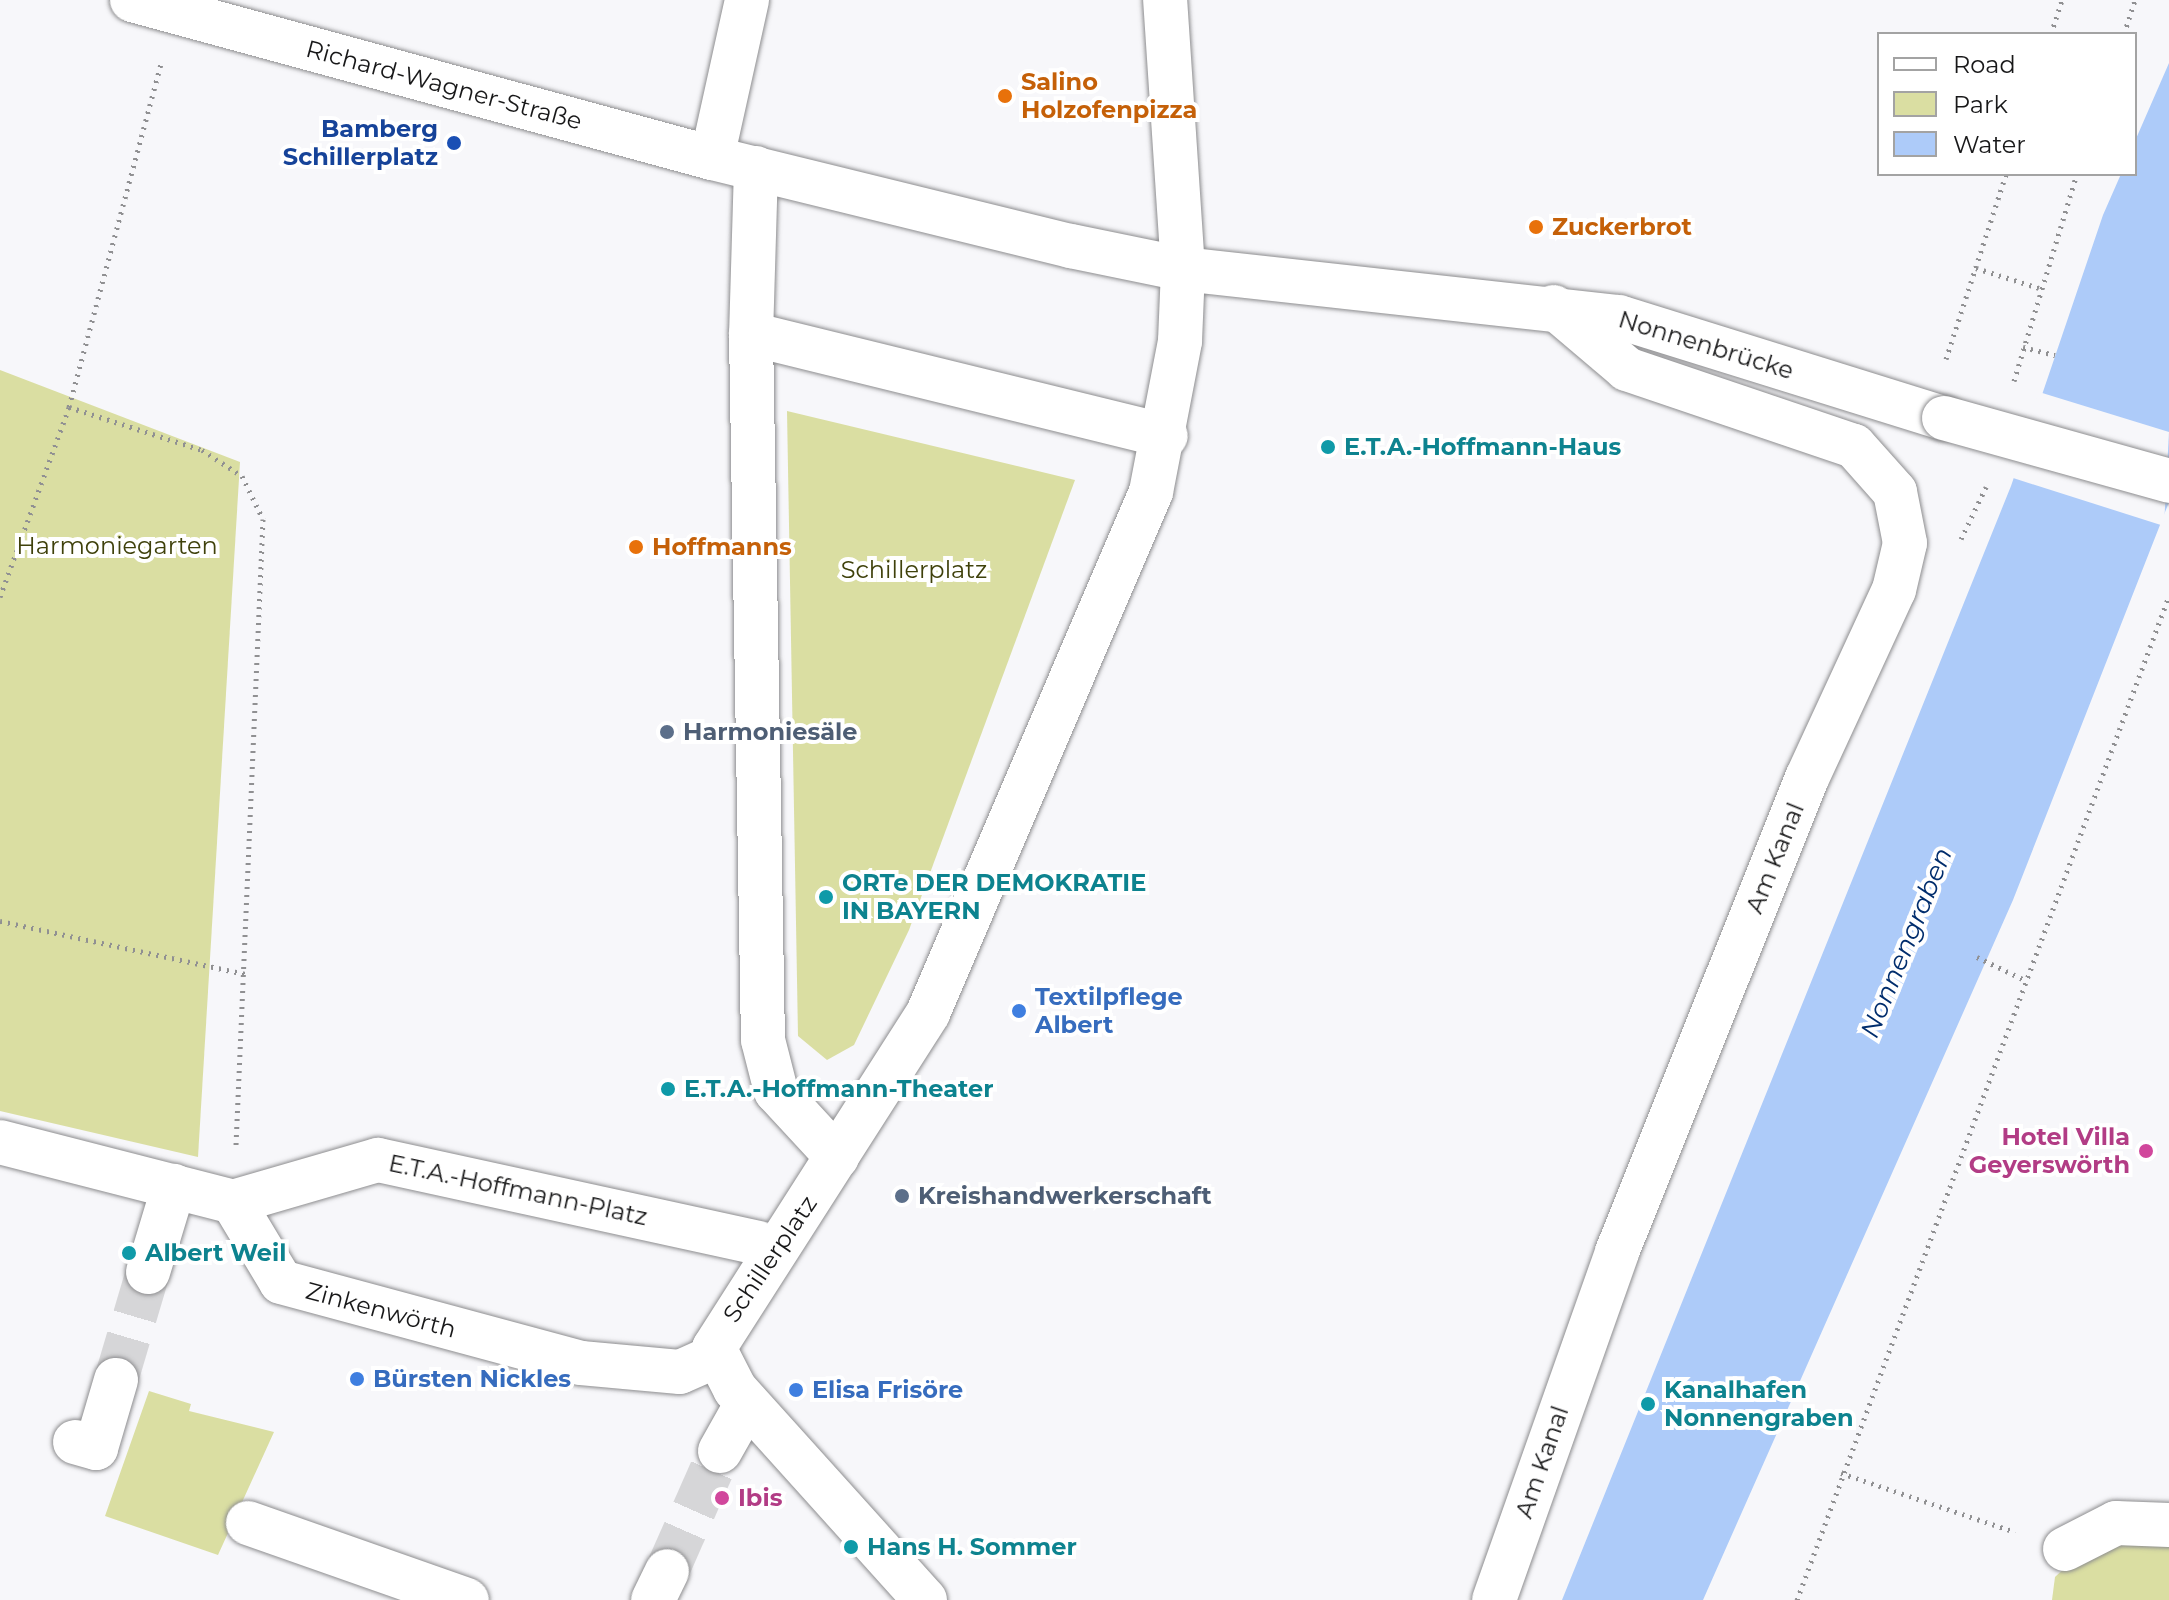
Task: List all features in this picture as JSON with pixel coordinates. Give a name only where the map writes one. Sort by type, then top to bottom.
[{"type":"street","name":"Richard-Wagner-Straße","points":[[132,0],[756,168]]},
{"type":"street","points":[[712,158],[747,0]]},
{"type":"street","name":"Schillerplatz","points":[[714,1360],[720,1334],[928,1013],[1119,579],[1166,436],[1183,269],[1165,0]]},
{"type":"street","points":[[837,1157],[776,1091],[763,1040],[751,334],[756,168],[1183,269]]},
{"type":"street","name":"Nonnenbrücke","points":[[1183,269],[1552,306],[1656,326],[1944,418],[2169,481]]},
{"type":"street","name":"Am Kanal","points":[[1494,1600],[1617,1252],[1807,778],[1894,590],[1905,543],[1895,492],[1854,446],[1627,369],[1552,306]]},
{"type":"street","points":[[751,334],[1166,436]]},
{"type":"street","points":[[0,1142],[233,1202]]},
{"type":"street","name":"E.T.A.-Hoffmann-Platz","points":[[233,1202],[378,1160],[759,1243]]},
{"type":"street","points":[[148,1272],[174,1186]]},
{"type":"street","name":"Zinkenwörth","points":[[233,1202],[281,1282],[581,1363],[680,1372],[714,1360]]},
{"type":"street","points":[[714,1360],[747,1403],[925,1600]]},
{"type":"street","points":[[75,1442],[96,1448],[116,1380]]},
{"type":"street","points":[[720,1451],[747,1403]]},
{"type":"street","points":[[248,1523],[467,1600]]},
{"type":"street","points":[[2065,1549],[2116,1523],[2169,1525]]},
{"type":"path","points":[[2052,32],[2062,0]]},
{"type":"path","points":[[2125,32],[2135,0]]},
{"type":"path","points":[[0,597],[69,407],[175,13]]},
{"type":"path","points":[[1943,369],[2005,176]]},
{"type":"path","points":[[1976,268],[2039,288],[2076,176]]},
{"type":"path","points":[[2023,347],[2055,355]]},
{"type":"path","points":[[69,407],[202,450],[242,476],[263,519],[233,1202]]},
{"type":"path","points":[[1797,1600],[1841,1473],[2169,596]]},
{"type":"path","points":[[0,921],[245,974]]},
{"type":"path","points":[[1977,957],[2025,980]]},
{"type":"path","points":[[1841,1473],[2065,1549]]},
{"type":"green space","name":"Harmoniegarten","points":[[0,370],[240,462],[198,1157],[0,1111]]},
{"type":"green space","name":"Schillerplatz","points":[[787,411],[1075,480],[909,930],[854,1045],[827,1060],[798,1036]]},
{"type":"green space","points":[[149,1391],[191,1404],[189,1411],[274,1432],[218,1555],[105,1516]]},
{"type":"green space","points":[[2169,1532],[2169,1600],[2052,1600],[2055,1577],[2072,1561],[2117,1539]]},
{"type":"water","name":"Nonnengraben","points":[[2169,63],[2169,502],[2013,900],[1703,1600],[1562,1600],[2011,486],[2103,215],[2120,176],[2137,176],[2137,136]]},
{"type":"pier","points":[[2039,392],[2169,432],[2164,526],[2010,477]]},
{"type":"tunnel","points":[[116,1380],[148,1272]]},
{"type":"tunnel","points":[[667,1571],[720,1451]]},
{"type":"place","name":"Salino Holzofenpizza","points":[[1005,96]]},
{"type":"place","name":"Bamberg Schillerplatz","points":[[454,143]]},
{"type":"place","name":"Zuckerbrot","points":[[1536,227]]},
{"type":"place","name":"E.T.A.-Hoffmann-Haus","points":[[1328,447]]},
{"type":"place","name":"Hoffmanns","points":[[636,547]]},
{"type":"place","name":"Harmoniesäle","points":[[667,732]]},
{"type":"place","name":"ORTe DER DEMOKRATIE IN BAYERN","points":[[826,897]]},
{"type":"place","name":"Textilpflege Albert","points":[[1019,1011]]},
{"type":"place","name":"E.T.A.-Hoffmann-Theater","points":[[668,1089]]},
{"type":"place","name":"Hotel Villa Geyerswörth","points":[[2146,1151]]},
{"type":"place","name":"Kreishandwerkerschaft","points":[[902,1196]]},
{"type":"place","name":"Albert Weil","points":[[129,1253]]},
{"type":"place","name":"Bürsten Nickles","points":[[357,1379]]},
{"type":"place","name":"Elisa Frisöre","points":[[796,1390]]},
{"type":"place","name":"Kanalhafen Nonnengraben","points":[[1648,1404]]},
{"type":"place","name":"Ibis","points":[[722,1498]]},
{"type":"place","name":"Hans H. Sommer","points":[[851,1547]]}]
